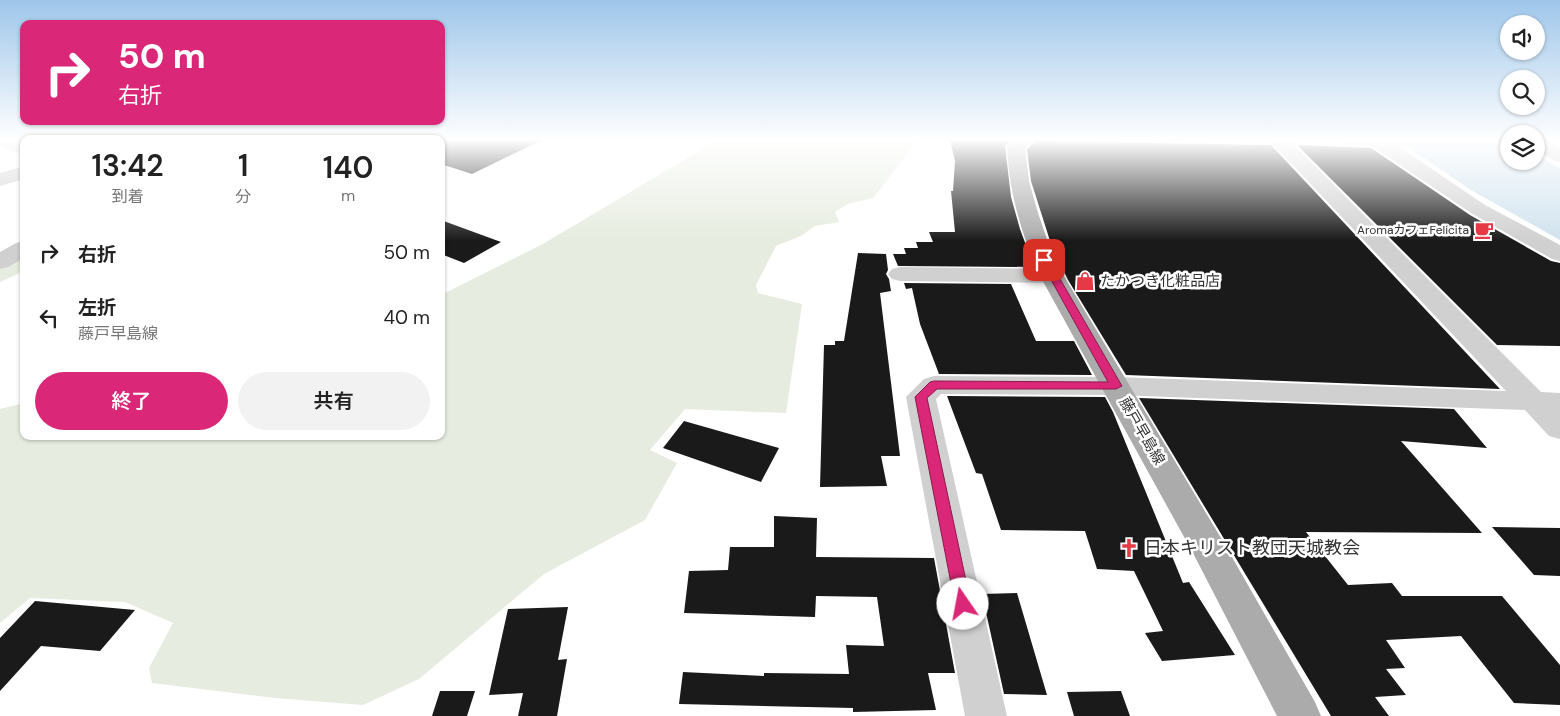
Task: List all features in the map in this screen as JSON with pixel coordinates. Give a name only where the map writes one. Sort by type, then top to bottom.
[{"type":"main road","name":"藤戸早島線","points":[[1018,173],[1026,215],[1052,276],[1116,386],[1300,716]]},
{"type":"street","points":[[0,180],[20,173]]},
{"type":"street","points":[[1312,173],[1546,401],[1560,429]]},
{"type":"street","points":[[1425,173],[1472,205],[1560,254]]},
{"type":"street","points":[[0,262],[20,250]]},
{"type":"street","points":[[900,274],[1052,276]]},
{"type":"street","points":[[986,716],[921,397],[934,385],[1116,386],[1546,401]]},
{"type":"shaded area","points":[[662,173],[892,173],[873,198],[848,204],[835,212],[839,222],[815,226],[801,236],[776,246],[756,285],[758,293],[802,304],[786,413],[685,409],[650,450],[677,463],[645,520],[544,574],[419,679],[363,705],[275,698],[152,683],[149,668],[173,623],[125,602],[30,598],[0,623],[0,409],[20,404],[20,440],[445,440],[445,293],[541,245]]},
{"type":"shaded area","points":[[20,259],[20,273],[0,282],[0,267]]},
{"type":"water","points":[[1446,173],[1560,173],[1560,240],[1471,190]]},
{"type":"building","points":[[954,173],[1008,173],[1011,197],[1034,267],[898,266],[893,254],[906,254],[904,248],[918,248],[916,242],[933,242],[929,232],[955,232],[951,191],[953,191]]},
{"type":"building","points":[[1030,173],[1298,173],[1500,389],[1126,375],[1068,280],[1051,244]]},
{"type":"building","points":[[1325,173],[1409,173],[1470,215],[1551,261],[1560,263],[1560,346],[1497,345]]},
{"type":"building","points":[[445,221],[501,242],[464,263],[445,256]]},
{"type":"building","points":[[858,253],[886,254],[888,270],[886,274],[891,291],[880,293],[900,456],[881,456],[887,486],[820,487],[824,345],[835,345],[835,341],[844,341]]},
{"type":"building","points":[[904,283],[1011,284],[1036,341],[1074,341],[1092,375],[939,374],[920,324],[912,288],[906,289]]},
{"type":"building","points":[[947,396],[1105,397],[1113,412],[1183,583],[1189,582],[1235,655],[1162,661],[1145,633],[1163,631],[1134,571],[1097,569],[1085,531],[1001,530],[982,474],[976,473]]},
{"type":"building","points":[[1139,398],[1454,409],[1487,448],[1401,441],[1482,533],[1306,532],[1348,585],[1392,583],[1402,596],[1502,596],[1560,665],[1560,705],[1514,703],[1461,636],[1386,640],[1405,668],[1386,669],[1406,695],[1375,697],[1389,716],[1331,716]]},
{"type":"building","points":[[684,421],[779,448],[761,482],[663,448]]},
{"type":"building","points":[[774,516],[817,518],[816,557],[934,558],[955,673],[928,673],[936,710],[853,712],[853,708],[679,704],[683,672],[764,676],[764,673],[849,674],[846,645],[884,646],[877,597],[816,596],[815,617],[684,613],[689,571],[728,570],[730,547],[774,547]]},
{"type":"building","points":[[1492,527],[1560,528],[1560,576],[1534,575]]},
{"type":"building","points":[[1017,593],[1047,695],[1004,694],[982,594]]},
{"type":"building","points":[[35,601],[135,610],[100,651],[41,646],[0,691],[0,638]]},
{"type":"building","points":[[568,607],[558,660],[567,659],[557,716],[518,716],[523,693],[489,695],[508,609]]},
{"type":"building","points":[[440,691],[475,691],[467,716],[432,716]]},
{"type":"building","points":[[1121,691],[1130,716],[1074,716],[1067,692]]},
{"type":"place","name":"AromaカフェFelicita","points":[[1484,230]]},
{"type":"place","name":"たかつき化粧品店","points":[[1085,281]]},
{"type":"place","name":"日本キリスト教団天城教会","points":[[1129,548]]},
{"type":"route","points":[[963,604],[921,397],[934,385],[1116,386],[1044,260]]}]
